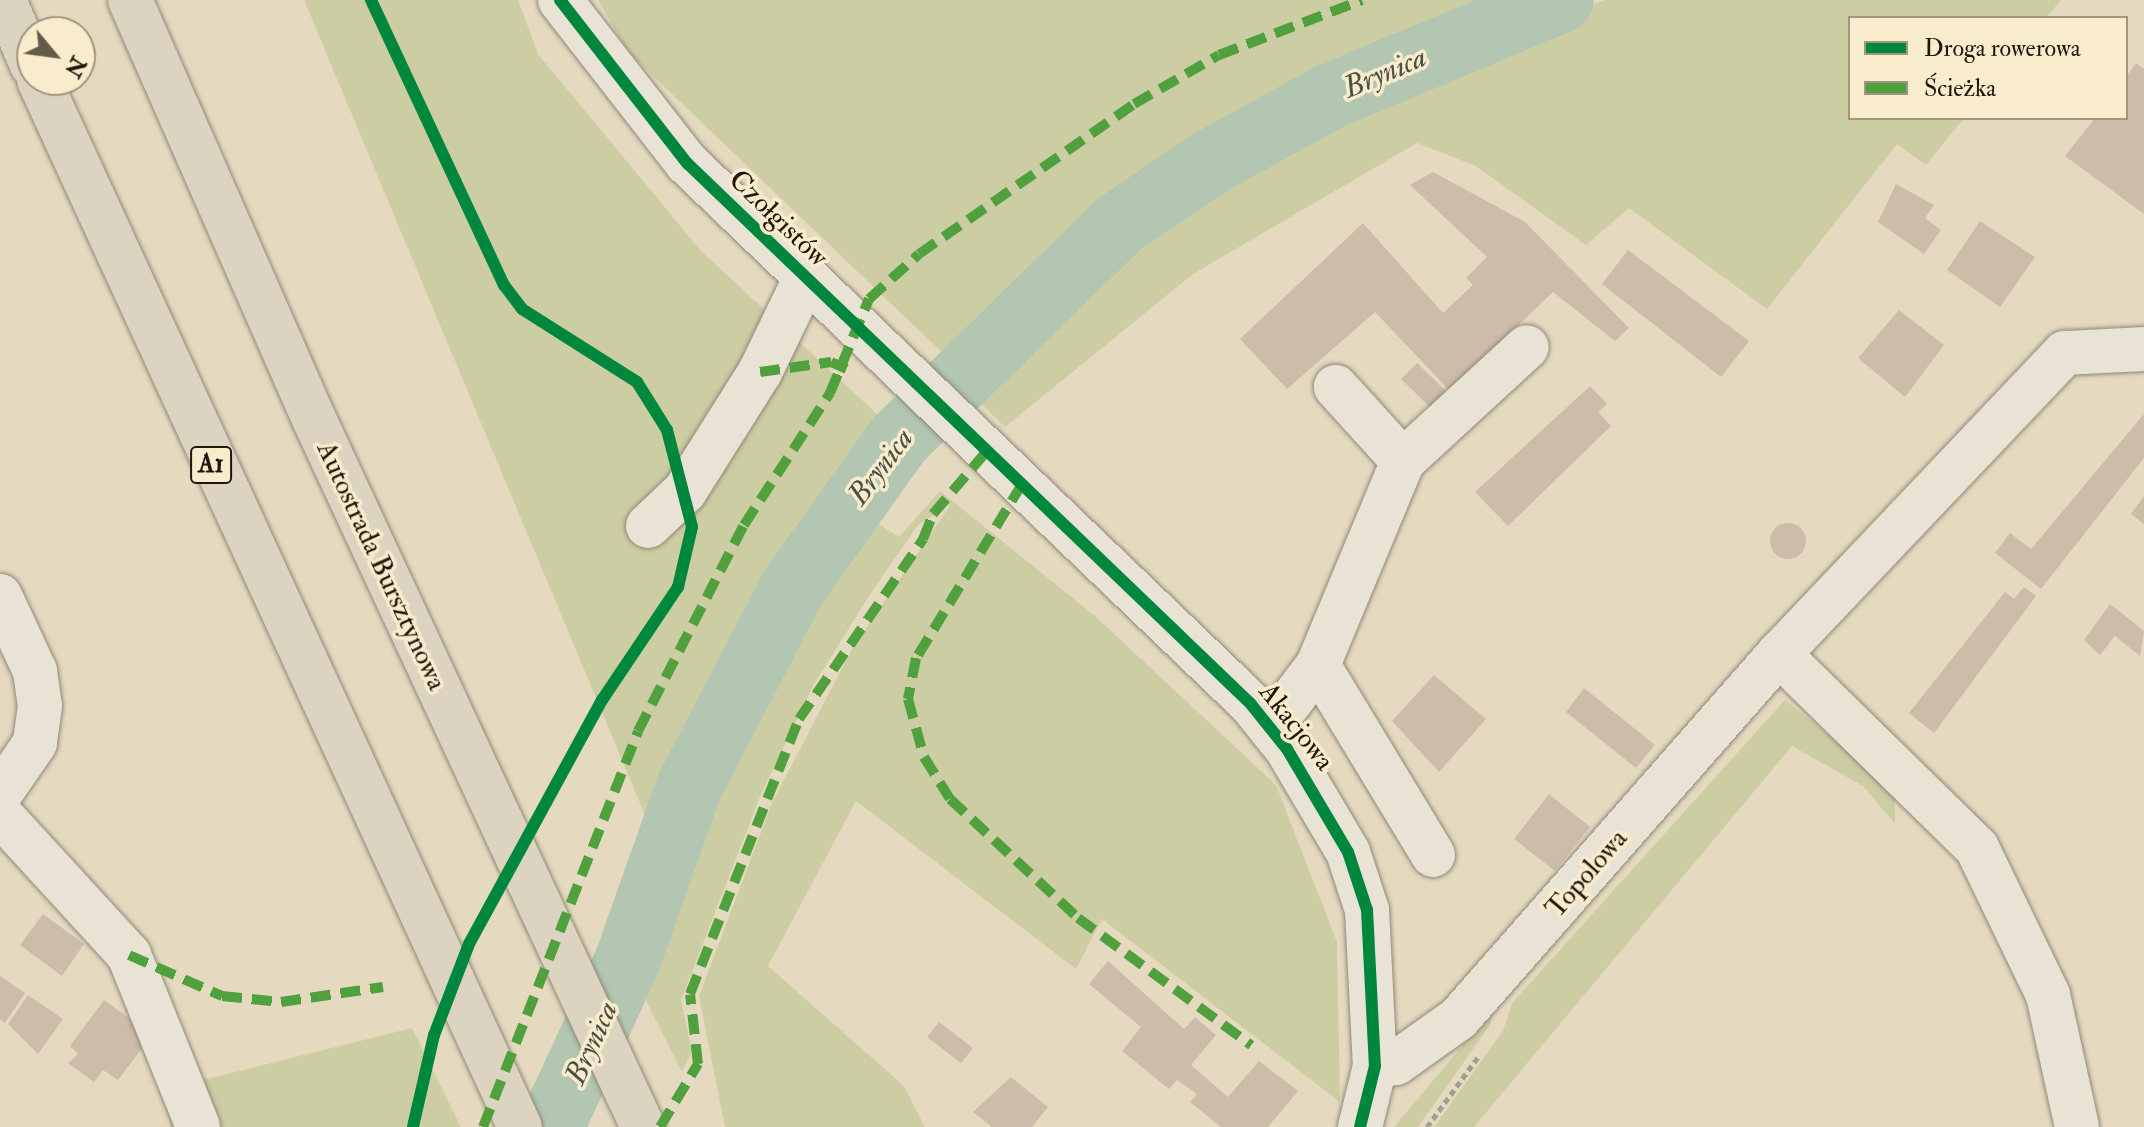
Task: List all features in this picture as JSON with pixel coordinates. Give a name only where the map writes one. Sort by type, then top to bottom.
[{"type":"highway","points":[[4,0],[16,28]]},
{"type":"highway","name":"Autostrada Bursztynowa","points":[[130,0],[452,722],[643,1127]]},
{"type":"highway","name":"A1","points":[[46,96],[389,848],[520,1127]]},
{"type":"street","name":"Czołgistów","points":[[560,0],[687,163],[986,452]]},
{"type":"street","points":[[648,526],[675,504],[709,453],[805,279]]},
{"type":"street","points":[[1271,727],[1318,665],[1403,461],[1527,347]]},
{"type":"street","name":"Topolowa","points":[[1375,1066],[1396,1063],[1459,1018],[1779,654],[2065,353],[2144,349]]},
{"type":"street","points":[[1336,387],[1403,461]]},
{"type":"street","name":"Akacjowa","points":[[986,452],[1271,727],[1348,852],[1367,910],[1375,1066],[1360,1127]]},
{"type":"street","points":[[0,596],[35,671],[40,706],[35,743],[0,794]]},
{"type":"street","points":[[1779,654],[1977,848],[2048,995],[2077,1127]]},
{"type":"street","points":[[1318,665],[1433,855]]},
{"type":"street","points":[[0,814],[129,955],[198,1127]]},
{"type":"green space","points":[[304,0],[518,0],[538,54],[701,251],[888,424],[810,519],[722,669],[650,827]]},
{"type":"green space","points":[[598,0],[1508,0],[1268,107],[1106,213],[952,362],[627,51]]},
{"type":"green space","points":[[1605,0],[2061,0],[2048,16],[1848,16],[1848,120],[1962,120],[1926,165],[1897,144],[1767,309],[1629,208],[1586,245],[1476,166],[1417,143],[1193,274],[1005,427],[971,394],[1204,186],[1332,114]]},
{"type":"green space","points":[[940,491],[1095,616],[1276,785],[1337,942],[1340,1102],[1102,919],[1076,969],[856,801],[768,966],[904,1086],[925,1127],[725,1127],[699,996],[772,803],[852,649],[951,504],[918,525],[871,593],[814,684],[761,794],[681,1000],[692,1051],[682,1072],[634,977],[706,797],[786,641],[866,516],[899,537]]},
{"type":"green space","points":[[1785,700],[1895,789],[1895,824],[1863,786],[1792,746],[1474,1127],[1434,1127],[1503,1031],[1512,1003]]},
{"type":"green space","points":[[1494,1008],[1490,1025],[1418,1127],[1394,1127]]},
{"type":"green space","points":[[412,1028],[461,1127],[170,1127],[166,1089]]},
{"type":"building","points":[[2136,63],[2144,69],[2144,214],[2065,156],[2093,120],[2128,120],[2128,74]]},
{"type":"building","points":[[1433,172],[1525,222],[1629,328],[1615,341],[1553,292],[1450,391],[1375,312],[1287,389],[1240,339],[1363,223],[1443,313],[1473,285],[1466,278],[1487,257],[1410,185]]},
{"type":"building","points":[[1896,184],[1934,205],[1925,218],[1941,230],[1924,254],[1878,222]]},
{"type":"building","points":[[1980,221],[2035,257],[2000,307],[1947,270]]},
{"type":"building","points":[[1628,250],[1749,341],[1721,377],[1602,284]]},
{"type":"building","points":[[1899,310],[1944,345],[1905,397],[1858,358]]},
{"type":"building","points":[[1417,363],[1447,392],[1431,408],[1401,379]]},
{"type":"building","points":[[1590,386],[1607,404],[1598,412],[1611,426],[1508,526],[1475,492]]},
{"type":"building","points":[[2144,414],[2144,458],[2041,589],[1995,553],[2010,533],[2031,549]]},
{"type":"building","points":[[2144,496],[2144,524],[2131,514]]},
{"type":"building","points":[[1788,523],[1800,529],[1806,541],[1800,553],[1788,559],[1776,553],[1770,541],[1776,529]]},
{"type":"building","points":[[2024,587],[2036,596],[1934,733],[1909,713],[2005,592],[2014,599]]},
{"type":"building","points":[[2110,604],[2144,631],[2140,656],[2115,636],[2100,655],[2084,640]]},
{"type":"building","points":[[1434,675],[1486,719],[1439,772],[1392,721]]},
{"type":"building","points":[[1584,688],[1655,745],[1636,768],[1566,712]]},
{"type":"building","points":[[1549,794],[1590,827],[1555,871],[1514,839]]},
{"type":"building","points":[[43,914],[84,944],[62,976],[20,945]]},
{"type":"building","points":[[1108,961],[1184,1029],[1195,1017],[1216,1035],[1191,1065],[1228,1097],[1259,1061],[1298,1091],[1268,1127],[1221,1127],[1190,1102],[1197,1094],[1177,1080],[1169,1089],[1122,1051],[1141,1027],[1089,984]]},
{"type":"building","points":[[0,976],[25,993],[5,1023],[0,1019]]},
{"type":"building","points":[[28,995],[63,1019],[38,1054],[8,1024]]},
{"type":"building","points":[[104,1000],[152,1035],[118,1080],[103,1070],[94,1082],[68,1063],[78,1054],[70,1046]]},
{"type":"building","points":[[939,1022],[973,1048],[961,1063],[927,1037]]},
{"type":"building","points":[[1011,1077],[1048,1107],[1032,1127],[992,1127],[973,1112]]},
{"type":"waterway","name":"Brynica","points":[[551,1127],[627,962],[689,787],[792,589],[899,439],[1118,225],[1209,163],[1331,96],[1561,0]]},
{"type":"marked path","points":[[483,1127],[638,731],[744,525],[830,393],[869,299],[919,254],[1134,104],[1219,55],[1362,0]]},
{"type":"marked path","points":[[760,372],[831,362],[847,369]]},
{"type":"marked path","points":[[660,1127],[698,1064],[690,994],[799,719],[923,539],[933,514],[986,452]]},
{"type":"marked path","points":[[1022,484],[916,658],[908,699],[924,757],[950,799],[1078,918],[1251,1045]]},
{"type":"marked path","points":[[129,955],[222,996],[281,1002],[383,987]]},
{"type":"cycle path","points":[[371,0],[504,285],[522,309],[637,382],[667,430],[692,527],[678,587],[602,700],[469,944],[434,1035],[413,1127]]},
{"type":"cycle path","points":[[560,0],[687,163],[1250,703],[1287,749],[1348,852],[1367,910],[1375,1066],[1360,1127]]}]
